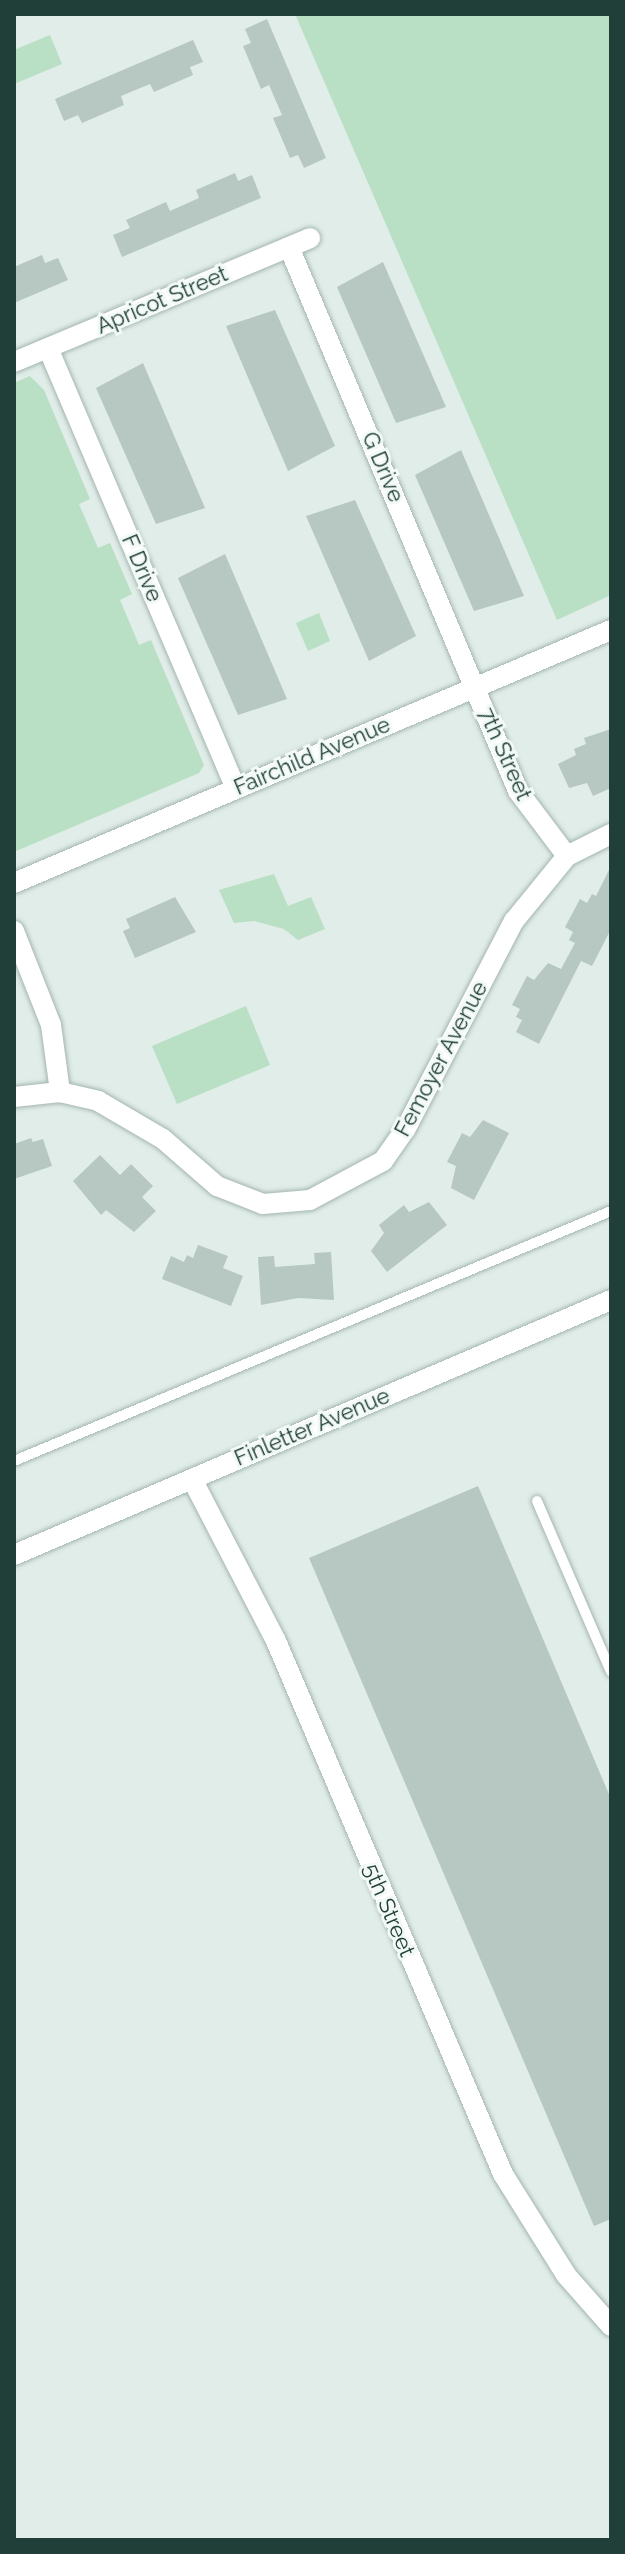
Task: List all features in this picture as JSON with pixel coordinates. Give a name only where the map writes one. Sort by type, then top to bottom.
[{"type":"street","name":"Apricot Street","points":[[14,362],[310,238]]},
{"type":"street","name":"G Drive","points":[[289,247],[476,687]]},
{"type":"street","name":"F Drive","points":[[48,348],[236,788]]},
{"type":"street","name":"Fairchild Avenue","points":[[14,883],[611,630]]},
{"type":"street","name":"7th Street","points":[[476,687],[518,791],[567,856]]},
{"type":"street","name":"Femoyer Avenue","points":[[14,1097],[60,1092],[98,1101],[163,1139],[217,1186],[263,1204],[310,1200],[357,1179],[383,1161],[405,1130],[514,921],[567,856],[611,834]]},
{"type":"street","points":[[14,931],[51,1025],[60,1092]]},
{"type":"street","name":"Finletter Avenue","points":[[14,1555],[611,1300]]},
{"type":"street","name":"5th Street","points":[[192,1479],[276,1641],[503,2174],[566,2275],[611,2326]]},
{"type":"lane","points":[[14,1461],[611,1211]]},
{"type":"lane","points":[[537,1501],[611,1672]]},
{"type":"green space","points":[[295,14],[611,14],[611,595],[557,620]]},
{"type":"green space","points":[[50,35],[62,64],[14,84],[14,50]]},
{"type":"green space","points":[[30,376],[44,390],[90,499],[79,504],[98,548],[110,543],[132,594],[120,600],[139,645],[151,640],[204,765],[199,773],[14,852],[14,383]]},
{"type":"green space","points":[[319,613],[330,641],[308,651],[296,623]]},
{"type":"green space","points":[[274,874],[288,906],[311,897],[325,929],[298,940],[284,929],[254,921],[234,923],[219,890]]},
{"type":"green space","points":[[246,1006],[270,1065],[177,1104],[152,1046]]},
{"type":"building","points":[[267,19],[326,158],[304,168],[298,155],[290,158],[273,118],[282,115],[269,85],[261,89],[243,46],[251,43],[245,29]]},
{"type":"building","points":[[193,40],[203,62],[190,67],[193,75],[154,92],[150,84],[121,96],[124,105],[82,123],[78,115],[64,121],[55,99]]},
{"type":"building","points":[[235,173],[238,181],[252,175],[261,198],[122,257],[113,235],[130,228],[126,220],[166,202],[170,211],[199,198],[196,190]]},
{"type":"building","points":[[42,255],[45,263],[58,258],[68,280],[14,303],[14,267]]},
{"type":"building","points":[[383,262],[446,407],[396,423],[337,287]]},
{"type":"building","points":[[275,310],[335,446],[288,471],[226,326]]},
{"type":"building","points":[[143,363],[205,508],[156,524],[96,388]]},
{"type":"building","points":[[461,450],[524,596],[474,611],[415,475]]},
{"type":"building","points":[[355,500],[416,636],[369,661],[306,516]]},
{"type":"building","points":[[225,554],[287,699],[238,715],[178,578]]},
{"type":"building","points":[[611,729],[611,788],[593,796],[587,783],[569,788],[558,764],[576,755],[574,749],[586,744],[584,738]]},
{"type":"building","points":[[611,866],[611,929],[592,966],[581,961],[539,1044],[516,1032],[522,1020],[516,1017],[520,1009],[512,1005],[527,976],[534,980],[548,963],[561,969],[575,943],[569,940],[573,932],[565,927],[580,899],[587,903],[592,894],[596,896]]},
{"type":"building","points":[[175,897],[196,932],[135,958],[123,931],[130,928],[126,919]]},
{"type":"building","points":[[483,1120],[509,1133],[474,1200],[451,1188],[456,1166],[447,1162],[462,1133],[470,1137]]},
{"type":"building","points":[[31,1138],[33,1142],[43,1139],[52,1166],[14,1179],[14,1144]]},
{"type":"building","points":[[100,1155],[120,1175],[131,1164],[153,1186],[142,1197],[156,1211],[134,1232],[106,1210],[101,1215],[73,1181]]},
{"type":"building","points":[[429,1202],[447,1225],[387,1272],[371,1251],[384,1233],[379,1225],[404,1205],[409,1212]]},
{"type":"building","points":[[198,1245],[228,1256],[223,1268],[243,1276],[231,1306],[162,1279],[171,1256],[184,1262],[187,1255],[193,1258]]},
{"type":"building","points":[[331,1252],[334,1300],[298,1298],[261,1305],[258,1257],[274,1256],[275,1267],[315,1264],[314,1253]]},
{"type":"building","points":[[478,1486],[611,1799],[611,2219],[594,2226],[309,1558]]}]
